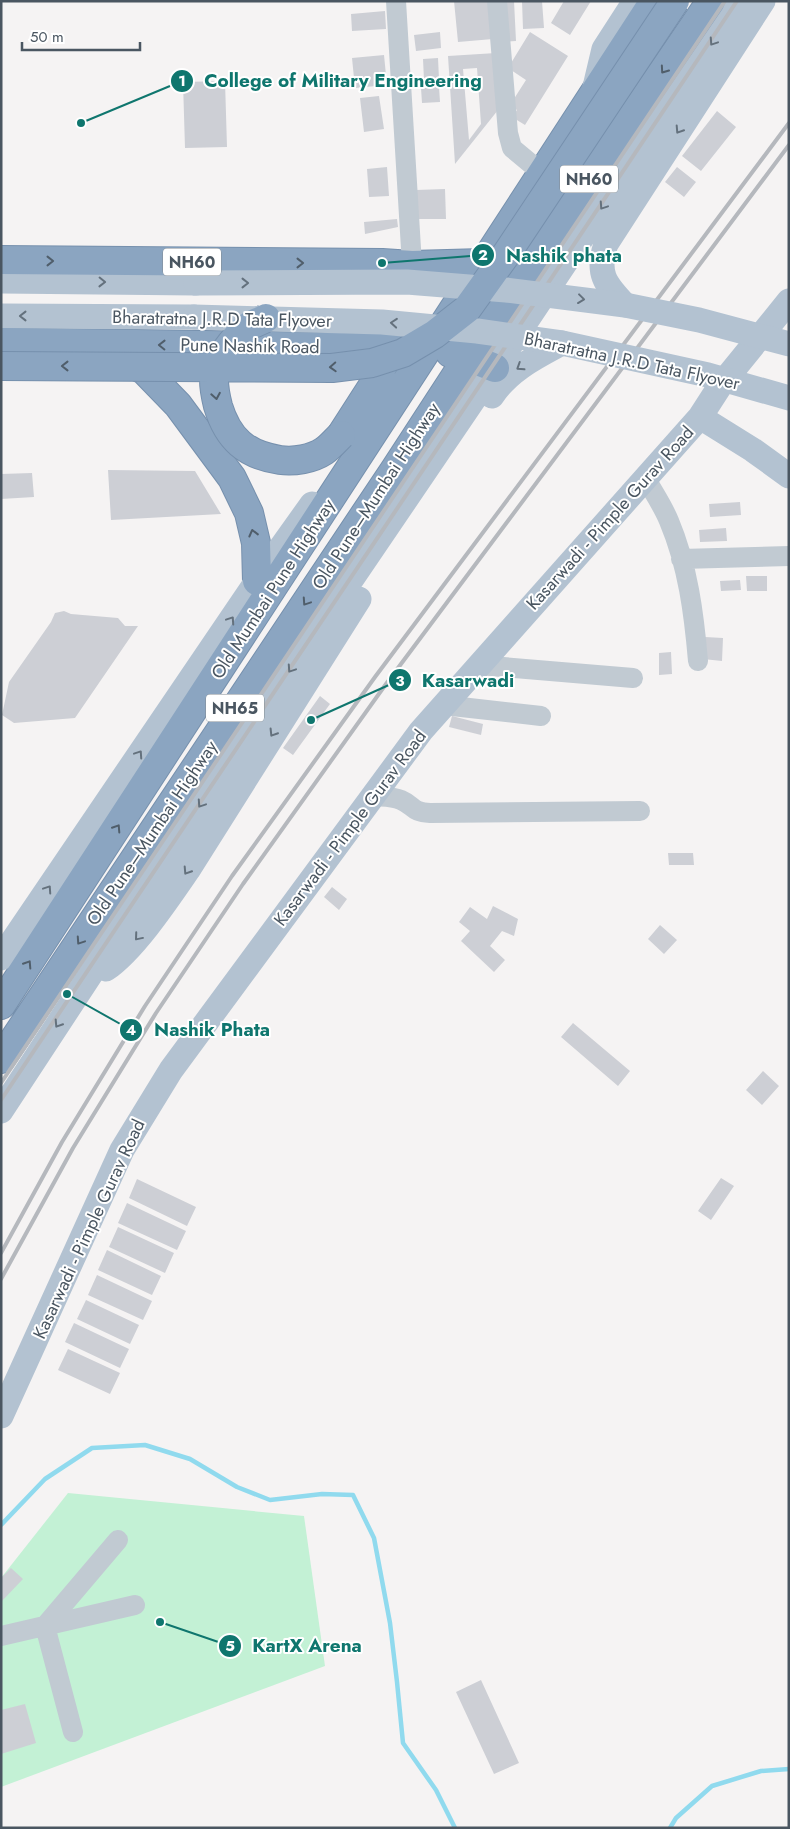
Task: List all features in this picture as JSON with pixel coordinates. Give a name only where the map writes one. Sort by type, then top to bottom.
[{"type":"highway","name":"NH60","points":[[429,348],[654,1]]},
{"type":"highway","points":[[1,366],[332,368],[372,363],[404,353],[435,334],[467,309],[505,256],[675,1]]},
{"type":"highway","name":"NH60","points":[[462,355],[711,1]]},
{"type":"highway","name":"NH60","points":[[1,260],[382,263],[412,265]]},
{"type":"highway","points":[[412,265],[483,263]]},
{"type":"highway","points":[[412,265],[432,291],[462,355]]},
{"type":"highway","points":[[266,318],[249,326],[232,342],[221,359],[214,379],[215,397],[222,419],[234,438],[247,449],[264,458],[287,461],[304,459],[324,451],[341,435],[377,380],[391,348]]},
{"type":"highway","name":"Pune Nashik Road","points":[[1,342],[429,348],[462,355],[495,368]]},
{"type":"highway","points":[[76,343],[114,355],[144,370],[184,412],[232,478],[248,513],[256,544],[257,581]]},
{"type":"highway","name":"Old Mumbai Pune Highway","points":[[1,1005],[429,348]]},
{"type":"highway","name":"Old Pune–Mumbai Highway","points":[[1,1059],[450,384],[462,355]]},
{"type":"highway","points":[[377,380],[411,377]]},
{"type":"main road","points":[[594,95],[604,49],[635,1]]},
{"type":"main road","points":[[1,1111],[292,667],[495,368],[740,1]]},
{"type":"main road","points":[[625,305],[609,289],[604,279],[601,258],[606,244],[763,1]]},
{"type":"main road","name":"Bharatratna J.R.D Tata Flyover","points":[[1,281],[196,283],[407,282],[525,292],[625,305],[699,320],[789,344]]},
{"type":"main road","name":"Kasarwadi - Pimple Gurav Road","points":[[1,1416],[122,1150],[171,1070],[421,731],[700,417],[720,386],[789,301]]},
{"type":"main road","name":"Bharatratna J.R.D Tata Flyover","points":[[1,316],[266,318],[382,322],[478,331],[562,343],[708,375],[789,398]]},
{"type":"main road","points":[[85,983],[115,963],[168,899],[317,664],[497,388],[517,369],[562,343]]},
{"type":"main road","points":[[1,958],[257,581],[367,427],[411,377]]},
{"type":"main road","points":[[700,417],[753,450],[789,476]]},
{"type":"street","points":[[396,1],[412,265]]},
{"type":"street","points":[[497,1],[510,143],[512,148],[542,173]]},
{"type":"street","points":[[720,386],[762,397],[789,407]]},
{"type":"street","points":[[645,477],[669,521],[681,559],[694,616],[698,661]]},
{"type":"street","points":[[681,559],[789,556]]},
{"type":"street","points":[[479,665],[633,678]]},
{"type":"street","points":[[443,705],[541,716]]},
{"type":"street","points":[[372,796],[402,800],[418,812],[430,813],[640,811]]},
{"type":"street","points":[[45,1626],[118,1540]]},
{"type":"street","points":[[1,1636],[135,1605]]},
{"type":"street","points":[[45,1626],[74,1732]]},
{"type":"green space","points":[[68,1493],[304,1516],[325,1666],[1,1787],[1,1578]]},
{"type":"building","points":[[454,1],[489,1],[493,39],[458,42]]},
{"type":"building","points":[[499,1],[514,1],[516,41],[502,42]]},
{"type":"building","points":[[522,1],[542,1],[544,28],[523,29]]},
{"type":"building","points":[[564,1],[591,1],[570,35],[551,23]]},
{"type":"building","points":[[385,11],[386,29],[352,31],[351,14]]},
{"type":"building","points":[[440,32],[441,48],[416,51],[414,35]]},
{"type":"building","points":[[530,32],[568,56],[525,125],[512,117],[517,110],[510,105],[526,80],[508,68]]},
{"type":"building","points":[[496,53],[498,110],[455,164],[448,56]],"holes":[[[477,68],[481,124],[469,140],[463,69]]]},
{"type":"building","points":[[384,55],[387,85],[355,88],[352,58]]},
{"type":"building","points":[[438,58],[439,79],[424,80],[423,59]]},
{"type":"building","points":[[225,81],[227,147],[185,148],[183,82]]},
{"type":"building","points":[[439,87],[440,102],[422,103],[421,88]]},
{"type":"building","points":[[379,96],[384,129],[364,132],[360,98]]},
{"type":"building","points":[[717,111],[736,127],[701,171],[682,156]]},
{"type":"building","points":[[387,167],[389,196],[369,197],[367,169]]},
{"type":"building","points":[[677,167],[696,182],[684,197],[665,182]]},
{"type":"building","points":[[445,189],[446,219],[417,219],[416,190]]},
{"type":"building","points":[[397,219],[398,227],[365,234],[364,222]]},
{"type":"building","points":[[108,470],[195,471],[221,514],[111,520]]},
{"type":"building","points":[[32,473],[34,497],[1,499],[1,474]]},
{"type":"building","points":[[740,502],[741,515],[710,517],[709,504]]},
{"type":"building","points":[[726,528],[727,541],[700,542],[699,530]]},
{"type":"building","points":[[746,576],[767,576],[767,591],[747,591]]},
{"type":"building","points":[[740,580],[741,590],[721,591],[720,581]]},
{"type":"building","points":[[64,611],[71,614],[118,618],[125,626],[138,626],[75,718],[14,723],[2,715],[9,682],[51,622],[55,613]]},
{"type":"building","points":[[705,637],[723,638],[722,661],[703,659]]},
{"type":"building","points":[[671,652],[672,674],[659,675],[659,653]]},
{"type":"building","points":[[320,696],[330,704],[293,755],[283,748]]},
{"type":"building","points":[[452,716],[483,724],[481,735],[449,727]]},
{"type":"building","points":[[668,853],[693,853],[694,865],[669,865]]},
{"type":"building","points":[[332,887],[347,899],[339,910],[324,897]]},
{"type":"building","points":[[493,906],[518,919],[514,936],[502,931],[490,946],[505,960],[494,972],[461,941],[470,931],[459,922],[470,907],[487,919]]},
{"type":"building","points":[[660,925],[677,940],[664,954],[648,939]]},
{"type":"building","points":[[573,1023],[630,1071],[618,1086],[561,1037]]},
{"type":"building","points":[[763,1071],[779,1086],[762,1105],[746,1090]]},
{"type":"building","points":[[721,1178],[734,1186],[711,1220],[698,1211]]},
{"type":"building","points":[[137,1179],[196,1207],[187,1226],[129,1198]]},
{"type":"building","points":[[127,1203],[186,1231],[177,1250],[118,1223]]},
{"type":"building","points":[[118,1227],[174,1253],[165,1273],[109,1247]]},
{"type":"building","points":[[107,1250],[161,1276],[152,1295],[98,1270]]},
{"type":"building","points":[[97,1275],[152,1301],[143,1320],[88,1295]]},
{"type":"building","points":[[86,1300],[139,1325],[130,1344],[77,1319]]},
{"type":"building","points":[[74,1323],[129,1349],[120,1368],[65,1342]]},
{"type":"building","points":[[68,1349],[120,1373],[110,1394],[58,1370]]},
{"type":"building","points":[[11,1568],[23,1579],[1,1602],[1,1578]]},
{"type":"building","points":[[481,1680],[519,1763],[494,1774],[456,1692]]},
{"type":"building","points":[[25,1704],[36,1743],[1,1754],[1,1710]]},
{"type":"waterway","points":[[1,1525],[45,1479],[92,1448],[145,1445],[190,1459],[237,1487],[270,1500],[322,1494],[353,1495],[374,1538],[390,1623],[403,1743],[436,1790],[455,1828]]},
{"type":"waterway","points":[[670,1828],[676,1818],[712,1786],[761,1771],[789,1769]]},
{"type":"railway","points":[[1,1083],[725,1]]},
{"type":"railway","points":[[1,1100],[737,1]]},
{"type":"railway","points":[[1,1253],[62,1142],[145,1006],[232,876],[375,677],[789,123]]},
{"type":"railway","points":[[1,1279],[73,1148],[156,1013],[243,884],[386,684],[789,145]]},
{"type":"place","name":"College of Military Engineering","points":[[81,123]]},
{"type":"place","name":"Nashik phata","points":[[382,263]]},
{"type":"place","name":"Kasarwadi","points":[[311,720]]},
{"type":"place","name":"Nashik Phata","points":[[67,994]]},
{"type":"place","name":"KartX Arena","points":[[160,1622]]}]
